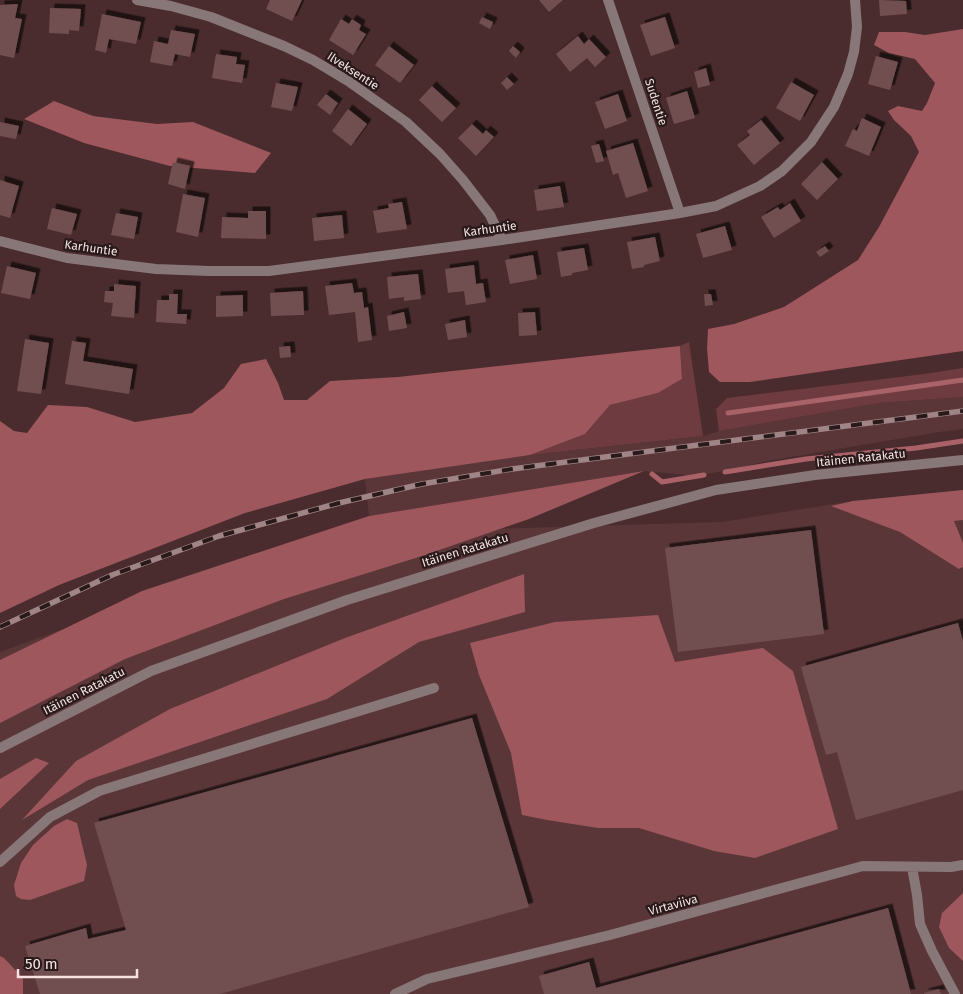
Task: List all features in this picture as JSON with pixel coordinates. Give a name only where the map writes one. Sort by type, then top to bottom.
[{"type":"street","name":"Ilveksentie","points":[[137,0],[171,6],[212,17],[284,46],[313,60],[348,81],[406,122],[440,154],[490,215],[502,240]]},
{"type":"street","name":"Sudentie","points":[[608,0],[680,213]]},
{"type":"street","name":"Karhuntie","points":[[0,241],[67,258],[156,269],[259,271],[502,240],[716,206],[760,186],[782,171],[811,142],[834,108],[848,74],[854,52],[857,27],[855,0]]},
{"type":"street","name":"Itäinen Ratakatu","points":[[0,748],[151,671],[347,600],[594,523],[716,490],[815,475],[963,460]]},
{"type":"street","points":[[0,862],[50,817],[99,791],[434,688]]},
{"type":"street","name":"Virtaviiva","points":[[394,994],[427,979],[618,933],[864,866],[951,867],[963,865]]},
{"type":"street","points":[[912,867],[920,924],[955,994]]},
{"type":"shaded area","points":[[963,29],[963,351],[750,382],[720,382],[709,372],[708,329],[734,324],[784,307],[858,260],[879,227],[919,152],[911,136],[894,120],[888,111],[898,106],[922,111],[935,83],[915,59],[889,53],[874,45],[879,32],[905,32],[925,35]]},
{"type":"shaded area","points":[[54,101],[93,116],[157,124],[193,122],[271,153],[255,173],[170,166],[84,143],[24,119]]},
{"type":"shaded area","points":[[689,342],[703,436],[530,455],[585,434],[610,405],[658,393],[682,379],[680,346]]},
{"type":"shaded area","points":[[680,346],[682,379],[658,393],[610,405],[585,434],[530,455],[365,479],[245,513],[59,585],[0,613],[0,421],[14,431],[27,433],[48,405],[87,407],[135,422],[192,413],[224,388],[241,364],[266,359],[284,400],[307,400],[330,381],[398,377]]},
{"type":"shaded area","points":[[963,368],[963,397],[879,403],[719,431],[716,409],[727,398]]},
{"type":"shaded area","points":[[963,397],[963,429],[773,460],[698,476],[644,471],[369,516],[365,479],[530,455],[703,436],[719,431],[879,403]]},
{"type":"shaded area","points":[[644,471],[529,519],[422,556],[284,599],[125,659],[0,723],[0,660],[142,591],[369,516]]},
{"type":"shaded area","points":[[963,490],[963,994],[0,994],[0,652],[326,534],[722,522],[853,501]]},
{"type":"shaded area","points":[[963,490],[963,520],[954,521],[963,543],[963,567],[959,569],[900,532],[831,506],[853,501]]},
{"type":"shaded area","points":[[524,574],[525,612],[419,642],[327,699],[88,780],[22,820],[76,761],[170,709],[345,638]]},
{"type":"shaded area","points":[[658,615],[675,662],[763,648],[793,671],[838,829],[755,858],[714,851],[639,828],[598,828],[522,815],[511,753],[479,675],[470,643],[555,622]]},
{"type":"shaded area","points":[[36,758],[49,763],[0,809],[0,779]]},
{"type":"shaded area","points":[[67,819],[77,823],[87,865],[84,881],[30,900],[21,899],[16,896],[14,885],[21,863],[33,845],[54,826]]},
{"type":"shaded area","points":[[963,893],[963,961],[949,948],[939,927],[942,913]]},
{"type":"shaded area","points":[[0,956],[23,978],[23,994],[0,994]]},
{"type":"building","points":[[270,0],[302,0],[292,21],[266,9]]},
{"type":"building","points":[[539,0],[563,0],[549,12]]},
{"type":"building","points":[[879,0],[906,1],[907,14],[880,16]]},
{"type":"building","points":[[18,4],[15,18],[22,19],[14,58],[0,55],[0,5]]},
{"type":"building","points":[[50,8],[81,9],[79,31],[69,30],[69,34],[49,33]]},
{"type":"building","points":[[102,14],[141,22],[136,44],[109,39],[106,53],[95,50]]},
{"type":"building","points":[[482,17],[493,22],[490,29],[479,23]]},
{"type":"building","points":[[665,17],[675,48],[651,56],[640,25]]},
{"type":"building","points":[[341,19],[349,24],[352,19],[361,25],[359,30],[366,34],[353,55],[329,40]]},
{"type":"building","points":[[171,30],[195,34],[190,57],[175,54],[172,66],[150,62],[154,41],[168,44]]},
{"type":"building","points":[[578,36],[584,44],[589,39],[606,57],[595,67],[587,58],[570,72],[556,54]]},
{"type":"building","points":[[389,46],[414,65],[400,83],[375,65]]},
{"type":"building","points":[[513,46],[520,52],[516,58],[509,51]]},
{"type":"building","points":[[216,54],[237,57],[236,64],[245,65],[242,83],[212,78]]},
{"type":"building","points":[[876,56],[898,62],[890,90],[868,84]]},
{"type":"building","points":[[706,68],[710,85],[698,88],[694,72]]},
{"type":"building","points":[[507,77],[514,84],[507,90],[501,83]]},
{"type":"building","points":[[791,82],[814,95],[800,121],[776,108]]},
{"type":"building","points":[[276,83],[298,87],[292,111],[271,107]]},
{"type":"building","points":[[432,86],[456,108],[442,122],[419,100]]},
{"type":"building","points":[[687,91],[695,118],[674,124],[666,98]]},
{"type":"building","points":[[326,94],[338,103],[330,115],[317,105]]},
{"type":"building","points":[[618,94],[627,121],[605,129],[595,102]]},
{"type":"building","points":[[348,109],[367,124],[351,146],[332,131]]},
{"type":"building","points":[[862,118],[881,127],[869,156],[845,146],[853,129],[857,131]]},
{"type":"building","points":[[761,120],[780,143],[754,165],[737,145],[750,135],[747,131]]},
{"type":"building","points":[[0,122],[19,126],[16,139],[0,136]]},
{"type":"building","points":[[472,124],[483,134],[486,130],[494,137],[476,156],[458,138]]},
{"type":"building","points":[[633,143],[648,191],[626,198],[618,173],[613,175],[606,151]]},
{"type":"building","points":[[599,144],[604,161],[596,163],[591,146]]},
{"type":"building","points":[[173,162],[190,166],[185,189],[168,184]]},
{"type":"building","points":[[822,162],[838,179],[817,200],[801,184]]},
{"type":"building","points":[[0,180],[19,186],[10,218],[0,215]]},
{"type":"building","points":[[560,186],[564,207],[537,211],[534,190]]},
{"type":"building","points":[[183,194],[205,198],[198,237],[176,232]]},
{"type":"building","points":[[402,202],[407,229],[377,233],[373,211],[389,208],[388,204]]},
{"type":"building","points":[[790,203],[801,221],[774,238],[761,217],[778,207],[780,210]]},
{"type":"building","points":[[52,208],[77,214],[71,235],[47,229]]},
{"type":"building","points":[[248,211],[266,211],[266,239],[221,238],[222,217],[248,218]]},
{"type":"building","points":[[116,213],[138,217],[134,239],[111,235]]},
{"type":"building","points":[[342,215],[344,238],[314,241],[312,218]]},
{"type":"building","points":[[725,226],[732,250],[703,258],[696,234]]},
{"type":"building","points":[[655,237],[660,261],[632,269],[627,242]]},
{"type":"building","points":[[825,246],[829,251],[820,257],[816,252]]},
{"type":"building","points":[[584,248],[588,270],[561,277],[557,252]]},
{"type":"building","points":[[533,255],[537,279],[510,284],[505,260]]},
{"type":"building","points":[[474,265],[476,284],[483,283],[486,302],[466,305],[464,291],[448,293],[445,269]]},
{"type":"building","points":[[7,266],[36,273],[30,299],[1,293]]},
{"type":"building","points":[[418,274],[421,299],[404,301],[404,297],[389,299],[387,277]]},
{"type":"building","points":[[352,283],[354,293],[362,292],[364,308],[368,307],[372,340],[358,342],[355,312],[329,315],[325,286]]},
{"type":"building","points":[[114,284],[136,286],[134,318],[111,316],[113,303],[104,302],[105,291],[114,291]]},
{"type":"building","points":[[303,291],[304,315],[271,316],[270,293]]},
{"type":"building","points":[[169,294],[178,294],[177,314],[187,314],[186,324],[156,322],[157,300],[169,300]]},
{"type":"building","points":[[704,294],[711,294],[713,305],[705,306]]},
{"type":"building","points":[[243,295],[243,316],[216,317],[216,296]]},
{"type":"building","points":[[404,312],[407,328],[389,331],[387,316]]},
{"type":"building","points":[[535,312],[537,335],[519,336],[518,313]]},
{"type":"building","points":[[465,320],[467,337],[448,340],[445,324]]},
{"type":"building","points":[[25,339],[49,343],[41,394],[17,391]]},
{"type":"building","points":[[72,341],[86,343],[83,361],[133,369],[129,394],[65,384]]},
{"type":"building","points":[[290,346],[291,357],[280,358],[279,347]]},
{"type":"building","points":[[811,530],[824,634],[678,652],[665,548]]},
{"type":"building","points":[[958,623],[963,641],[963,790],[856,820],[837,752],[826,755],[801,667]]},
{"type":"building","points":[[472,718],[529,907],[220,994],[40,994],[25,946],[86,928],[88,939],[126,930],[94,823]]},
{"type":"building","points":[[888,908],[911,994],[544,994],[539,976],[589,962],[596,988]]},
{"type":"building","points":[[939,989],[941,994],[924,994],[924,993]]},
{"type":"waterway","points":[[728,413],[963,380]]},
{"type":"waterway","points":[[725,472],[806,459],[916,448],[963,441]]},
{"type":"waterway","points":[[652,474],[662,482],[704,475]]},
{"type":"railway","points":[[0,627],[112,575],[219,536],[339,503],[422,484],[512,469],[963,411]]}]
